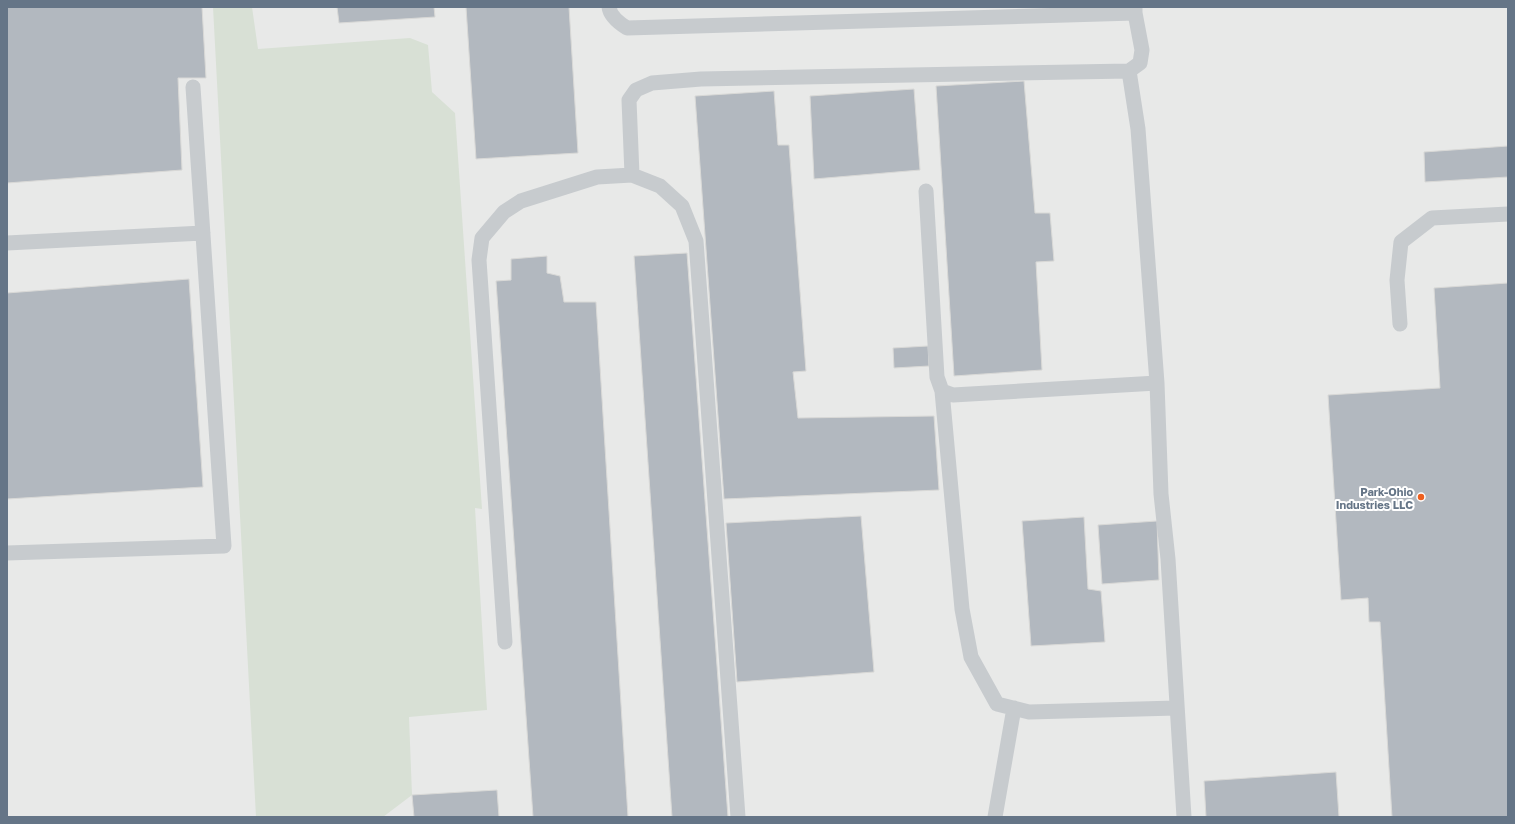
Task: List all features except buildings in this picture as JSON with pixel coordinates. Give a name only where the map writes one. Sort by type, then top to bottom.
[{"type":"lane","points":[[609,7],[609,10],[618,22],[627,28],[1135,10],[1142,50],[1140,63],[1129,71],[701,79],[652,83],[636,90],[629,100],[632,174]]},
{"type":"lane","points":[[1129,71],[1138,129],[1157,383],[1161,494],[1168,559],[1176,708],[1184,817]]},
{"type":"lane","points":[[7,553],[224,546],[193,87]]},
{"type":"lane","points":[[505,642],[478,260],[482,238],[504,212],[521,201],[597,177],[632,174],[660,186],[682,206],[696,241],[738,817]]},
{"type":"lane","points":[[926,191],[936,377],[942,391],[962,609],[971,657],[997,704],[1029,712],[1176,708]]},
{"type":"lane","points":[[1400,324],[1397,280],[1401,242],[1432,218],[1508,214]]},
{"type":"lane","points":[[7,243],[203,234]]},
{"type":"lane","points":[[942,391],[953,395],[1157,383]]},
{"type":"lane","points":[[995,817],[1014,708]]},
{"type":"shaded area","points":[[7,7],[1508,7],[1508,817],[7,817]]},
{"type":"shaded area","points":[[213,7],[252,7],[258,49],[410,38],[428,45],[432,92],[455,113],[482,509],[475,508],[487,710],[409,717],[412,795],[383,817],[256,817]]},
{"type":"place","name":"Park-Ohio Industries LLC","points":[[1421,497]]}]
